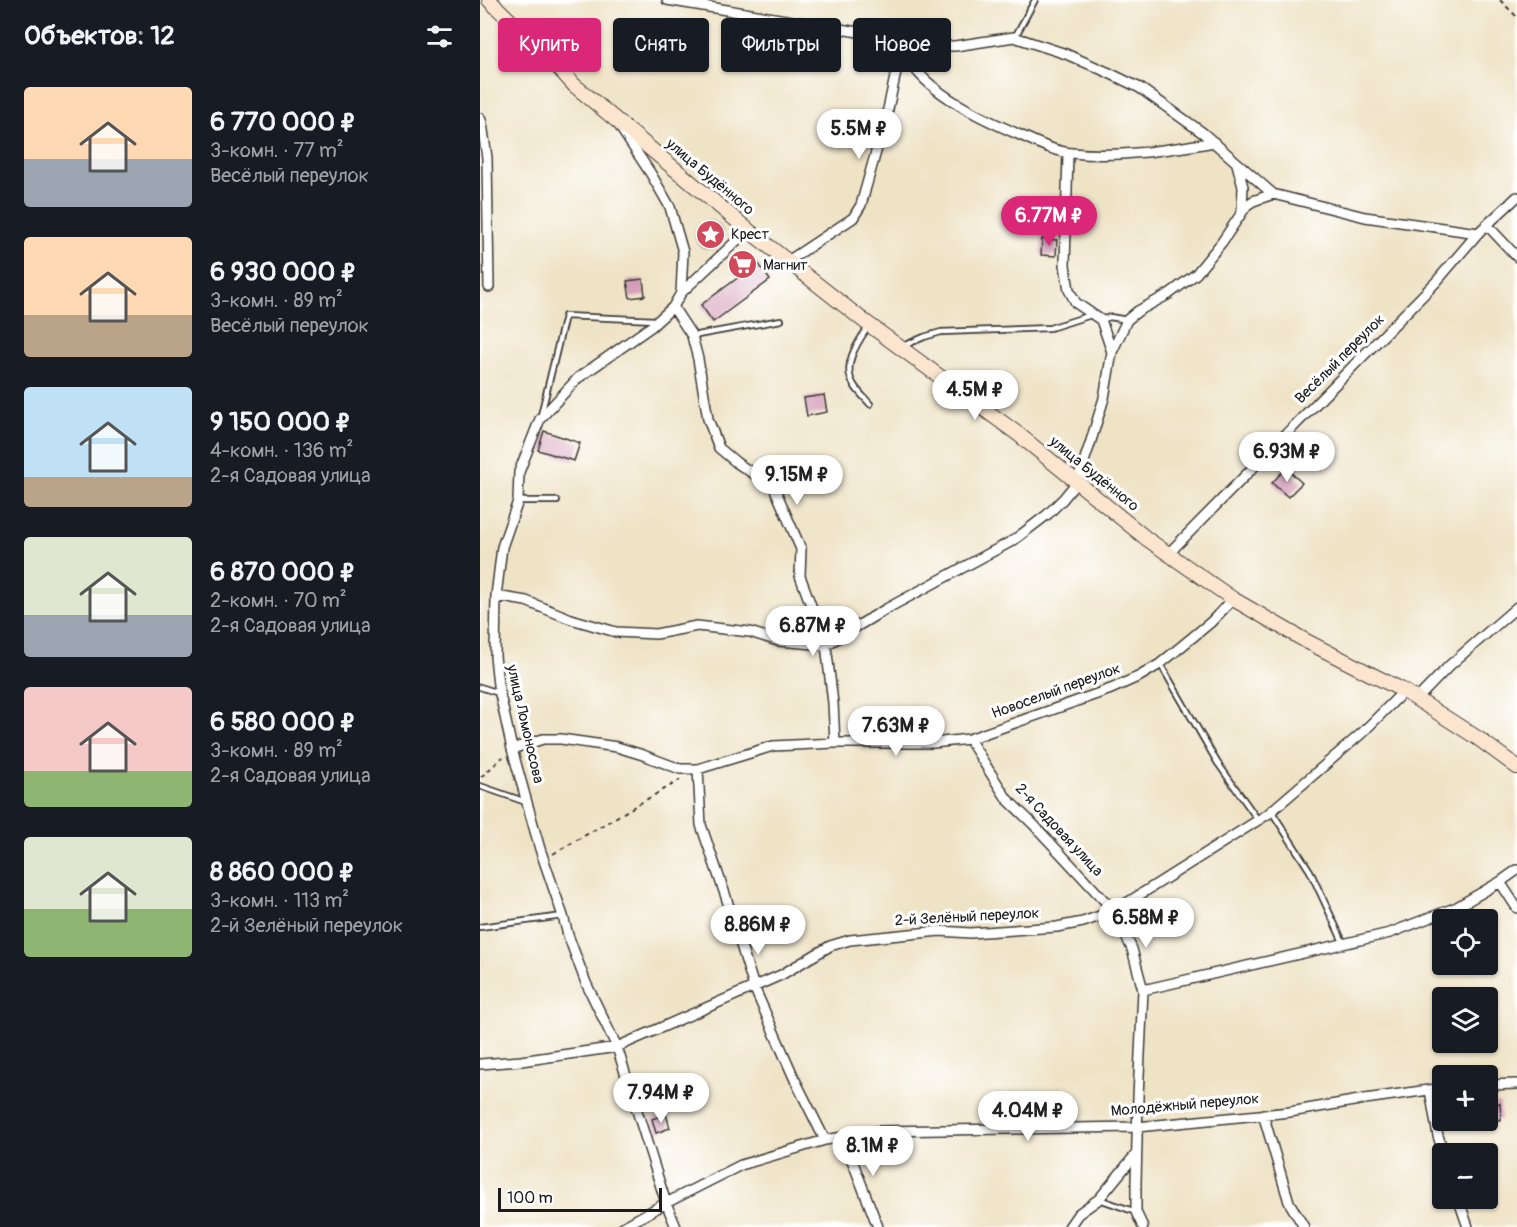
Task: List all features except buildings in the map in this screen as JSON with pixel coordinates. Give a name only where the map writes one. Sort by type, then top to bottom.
[{"type":"main road","name":"улица Будённого","points":[[489,0],[574,85],[748,231],[870,325],[1018,434],[1147,539],[1233,599],[1306,641],[1404,691],[1479,739],[1517,767]]},
{"type":"street","points":[[667,0],[853,32]]},
{"type":"street","points":[[951,46],[1014,38],[1066,54],[1107,72],[1140,88],[1203,133],[1273,194],[1365,217],[1478,233]]},
{"type":"street","points":[[788,261],[853,218],[861,205],[896,72]]},
{"type":"street","points":[[919,72],[952,100],[998,126],[1037,143],[1068,153],[1116,154],[1214,142]]},
{"type":"street","points":[[614,118],[670,207],[682,252],[681,293]]},
{"type":"street","points":[[481,121],[487,158],[489,287]]},
{"type":"street","points":[[1068,153],[1065,265],[1069,290],[1076,303],[1097,317],[1112,352]]},
{"type":"street","points":[[1237,164],[1243,188],[1242,210]]},
{"type":"street","points":[[496,596],[526,601],[571,619],[616,632],[656,634],[697,626],[750,632],[778,641],[826,645],[886,609],[1014,540],[1048,514],[1063,499],[1077,482],[1104,398],[1112,352],[1127,320],[1196,274],[1222,242],[1242,210],[1253,201],[1273,194]]},
{"type":"street","name":"Весёлый переулок","points":[[1169,553],[1436,282],[1478,233],[1517,197]]},
{"type":"street","points":[[1487,225],[1517,257]]},
{"type":"street","name":"улица Ломоносова","points":[[676,1227],[666,1203],[616,1047],[586,983],[568,935],[512,749],[499,693],[495,656],[496,596],[502,547],[518,501],[519,472],[540,419],[578,378],[659,320],[673,307],[681,293],[748,231]]},
{"type":"street","points":[[673,307],[692,336],[708,419],[719,448],[737,463],[774,487],[801,549],[800,576],[826,645],[835,743]]},
{"type":"street","name":"Новоселый переулок","points":[[512,749],[543,739],[561,739],[617,747],[643,754],[680,769],[698,769],[773,746],[835,743],[933,743],[969,739],[1111,689],[1140,676],[1160,664],[1211,622],[1233,599]]},
{"type":"street","points":[[1417,699],[1458,658],[1517,607]]},
{"type":"street","name":"2-й Зелёный переулок","points":[[480,1064],[521,1061],[616,1047],[781,975],[830,946],[850,940],[940,931],[970,933],[1057,927],[1083,922],[1114,911],[1271,811],[1362,733],[1404,691]]},
{"type":"street","name":"2-я Садовая улица","points":[[969,739],[1006,799],[1033,824],[1114,911],[1132,949],[1143,990],[1136,1154],[1136,1212],[1143,1227]]},
{"type":"street","points":[[698,769],[701,825],[753,987],[825,1140]]},
{"type":"street","points":[[1143,990],[1390,933],[1457,908],[1517,870]]},
{"type":"street","points":[[1500,882],[1517,908]]},
{"type":"street","points":[[1498,1085],[1517,1084]]},
{"type":"street","points":[[1430,1090],[1440,1143]]},
{"type":"street","name":"Молодёжный переулок","points":[[623,1227],[741,1164],[825,1140],[879,1131],[1137,1127],[1290,1112],[1430,1090]]},
{"type":"street","points":[[1263,1114],[1289,1202],[1304,1227]]},
{"type":"street","points":[[843,1137],[878,1227]]},
{"type":"street","points":[[1069,1227],[1078,1214],[1099,1199],[1136,1154]]},
{"type":"street","points":[[1461,1209],[1467,1227]]},
{"type":"lane","points":[[1014,38],[1035,0]]},
{"type":"lane","points":[[540,419],[564,316],[659,320]]},
{"type":"lane","points":[[900,347],[941,332],[1050,328],[1097,317],[1117,317],[1127,320]]},
{"type":"lane","points":[[692,336],[781,320]]},
{"type":"lane","points":[[870,325],[856,345],[850,365],[852,384],[870,404]]},
{"type":"lane","points":[[518,501],[557,501]]},
{"type":"lane","points":[[1160,664],[1217,762],[1258,820]]},
{"type":"lane","points":[[480,687],[499,693]]},
{"type":"lane","points":[[480,786],[528,803]]},
{"type":"lane","points":[[1271,811],[1310,871],[1344,944]]},
{"type":"lane","points":[[480,927],[563,916]]},
{"type":"lane","points":[[1099,1199],[1136,1212]]},
{"type":"path","points":[[1500,0],[1517,17]]},
{"type":"path","points":[[480,778],[512,749]]},
{"type":"path","points":[[544,860],[698,769]]},
{"type":"green space","points":[[709,222],[718,226],[722,235],[718,244],[709,248],[700,244],[696,235],[700,226]]},
{"type":"place","name":"Крест","points":[[710,234]]},
{"type":"place","name":"Магнит","points":[[742,265]]}]
